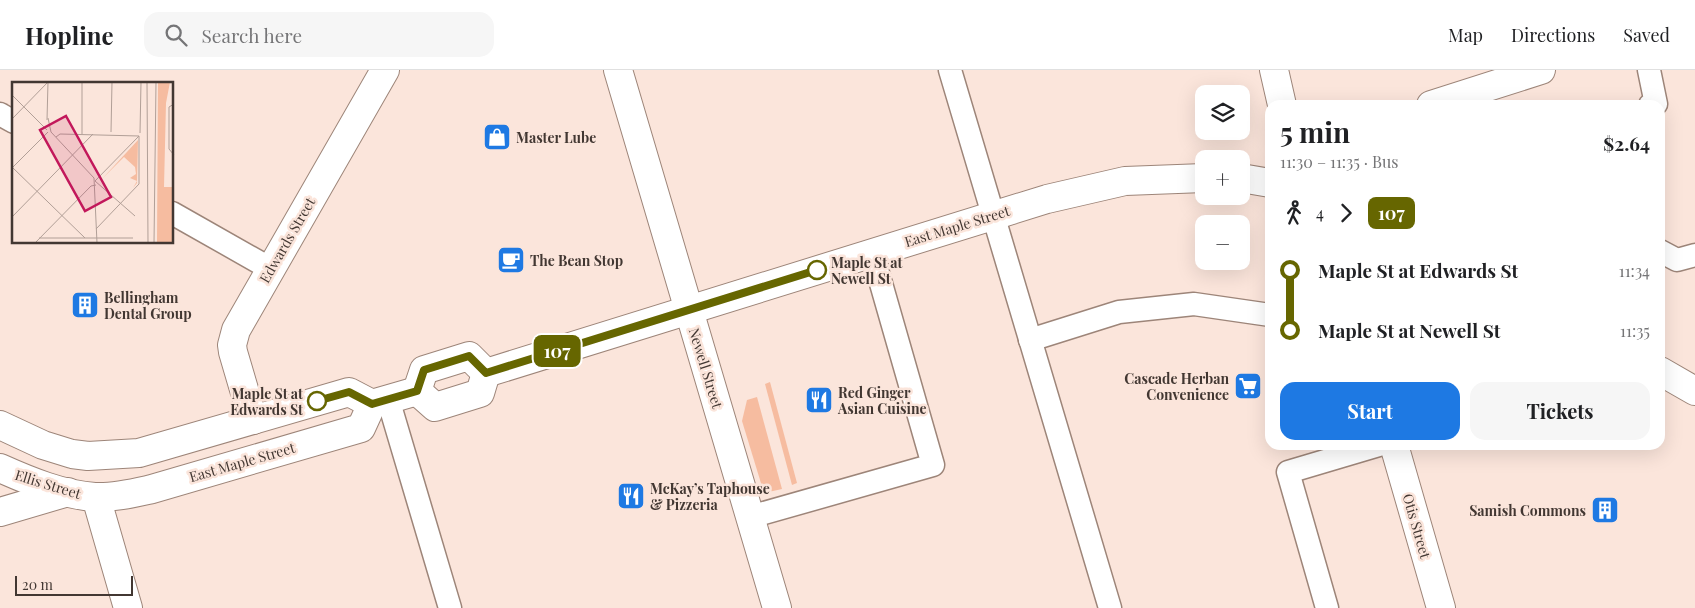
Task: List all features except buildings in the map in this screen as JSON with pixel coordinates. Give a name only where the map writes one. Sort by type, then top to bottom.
[{"type":"main road","name":"Edwards Street","points":[[252,420],[232,352],[236,330],[385,70]]},
{"type":"main road","name":"Newell Street","points":[[618,70],[777,608]]},
{"type":"main road","points":[[1274,70],[1281,100]]},
{"type":"main road","points":[[1460,100],[1542,70]]},
{"type":"main road","name":"East Maple Street","points":[[486,373],[993,214],[1124,181],[1195,178]]},
{"type":"main road","points":[[1250,180],[1265,182]]},
{"type":"main road","points":[[469,356],[486,373],[480,393],[435,407],[417,391],[424,370],[469,356]]},
{"type":"main road","points":[[1665,374],[1695,390]]},
{"type":"main road","points":[[0,425],[43,445],[72,454],[88,456],[139,453],[349,392],[380,401],[417,391]]},
{"type":"main road","name":"East Maple Street","points":[[96,497],[152,489],[361,428],[380,401]]},
{"type":"main road","name":"Otis Street","points":[[1395,450],[1441,608]]},
{"type":"main road","name":"Ellis Street","points":[[0,468],[68,492],[96,497]]},
{"type":"main road","points":[[0,512],[68,492]]},
{"type":"main road","points":[[96,497],[128,608]]},
{"type":"lane","points":[[950,70],[1110,608]]},
{"type":"lane","points":[[1649,70],[1655,100]]},
{"type":"lane","points":[[0,114],[12,121]]},
{"type":"lane","points":[[174,214],[271,269]]},
{"type":"lane","points":[[750,516],[934,465],[872,252]]},
{"type":"lane","points":[[1665,254],[1677,260],[1695,255]]},
{"type":"lane","points":[[1030,340],[1119,312],[1194,304],[1265,314]]},
{"type":"lane","points":[[380,401],[450,608]]},
{"type":"lane","points":[[1327,608],[1288,472],[1362,450]]},
{"type":"shaded area","points":[[770,382],[797,483],[792,485],[765,384]]},
{"type":"shaded area","points":[[757,397],[782,489],[764,493],[742,421],[747,400]]},
{"type":"bus line","name":"107","points":[[317,401],[349,392],[372,404],[417,391],[424,370],[469,356],[486,373],[817,270]]},
{"type":"place","name":"Master Lube","points":[[497,137]]},
{"type":"place","name":"The Bean Stop","points":[[511,260]]},
{"type":"place","name":"Maple St at Newell St","points":[[817,270]]},
{"type":"place","name":"Bellingham Dental Group","points":[[85,305]]},
{"type":"place","name":"Cascade Herban Convenience","points":[[1248,386]]},
{"type":"place","name":"Red Ginger Asian Cuisine","points":[[819,400]]},
{"type":"place","name":"Maple St at Edwards St","points":[[317,401]]},
{"type":"place","name":"McKay’s Taphouse & Pizzeria","points":[[631,496]]},
{"type":"place","name":"Samish Commons","points":[[1605,510]]}]
